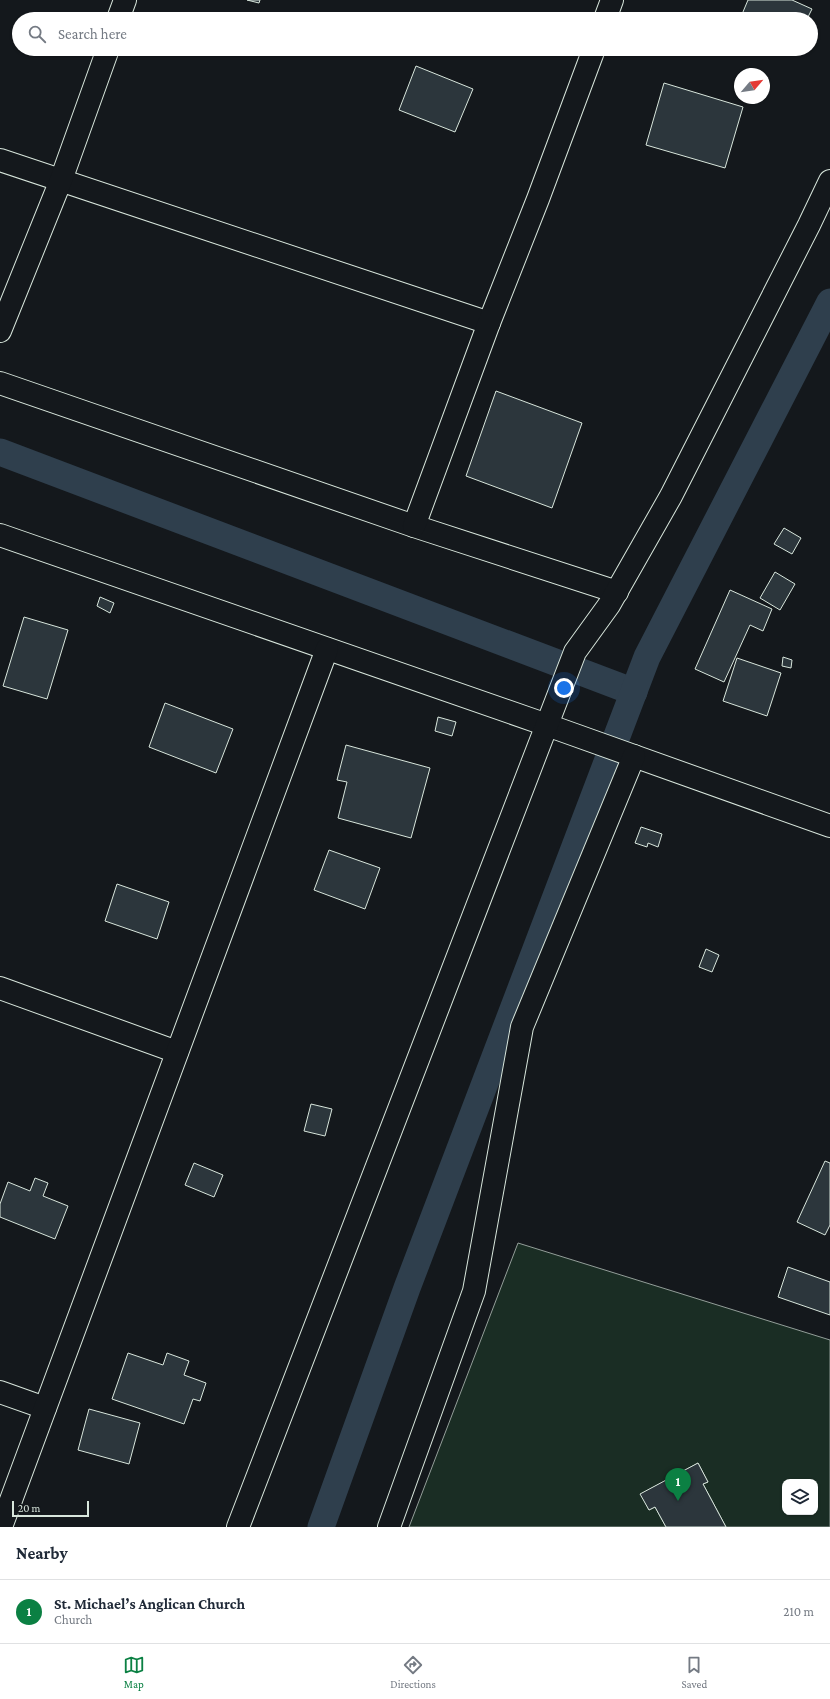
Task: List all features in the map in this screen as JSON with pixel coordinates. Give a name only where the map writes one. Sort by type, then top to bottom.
[{"type":"street","points":[[121,12],[125,0]]},
{"type":"street","points":[[608,12],[612,0]]},
{"type":"street","points":[[0,331],[60,180],[105,56]]},
{"type":"street","points":[[414,526],[489,323],[538,199],[591,56]]},
{"type":"street","points":[[0,160],[489,323]]},
{"type":"street","points":[[238,1527],[575,652],[617,592],[671,496],[806,232],[830,181]]},
{"type":"street","points":[[0,382],[414,526],[617,592]]},
{"type":"street","points":[[0,535],[547,725],[830,826]]},
{"type":"street","points":[[1,1527],[327,649]]},
{"type":"street","points":[[389,1527],[474,1291],[522,1027],[634,756]]},
{"type":"street","points":[[0,988],[178,1052]]},
{"type":"street","points":[[0,1392],[45,1408]]},
{"type":"green space","points":[[518,1243],[830,1340],[830,1527],[726,1527],[703,1484],[708,1482],[698,1463],[641,1494],[649,1510],[655,1507],[666,1527],[409,1527]]},
{"type":"building","points":[[247,0],[260,0],[259,3]]},
{"type":"building","points":[[748,0],[792,0],[812,9],[810,12],[743,12]]},
{"type":"building","points":[[416,66],[473,89],[455,132],[399,110]]},
{"type":"building","points":[[664,83],[743,107],[725,168],[646,145]]},
{"type":"building","points":[[496,391],[582,423],[552,508],[466,476]]},
{"type":"building","points":[[784,528],[801,538],[792,554],[774,544]]},
{"type":"building","points":[[775,572],[795,584],[780,610],[760,598]]},
{"type":"building","points":[[730,590],[772,609],[763,631],[750,625],[724,682],[695,669]]},
{"type":"building","points":[[100,597],[114,603],[110,613],[97,606]]},
{"type":"building","points":[[24,617],[68,630],[47,699],[3,686]]},
{"type":"building","points":[[783,657],[792,660],[791,668],[782,666]]},
{"type":"building","points":[[737,658],[781,673],[767,716],[723,701]]},
{"type":"building","points":[[165,703],[233,729],[216,773],[149,747]]},
{"type":"building","points":[[438,717],[456,722],[452,736],[435,731]]},
{"type":"building","points":[[346,745],[430,768],[411,838],[338,818],[347,782],[337,780]]},
{"type":"building","points":[[641,827],[662,834],[658,847],[648,843],[647,847],[635,843]]},
{"type":"building","points":[[329,850],[380,868],[365,909],[314,890]]},
{"type":"building","points":[[117,884],[169,902],[157,939],[105,921]]},
{"type":"building","points":[[706,949],[719,955],[712,972],[699,967]]},
{"type":"building","points":[[311,1104],[332,1109],[325,1136],[304,1131]]},
{"type":"building","points":[[825,1161],[830,1163],[830,1225],[825,1235],[797,1222]]},
{"type":"building","points":[[194,1163],[223,1175],[214,1197],[185,1185]]},
{"type":"building","points":[[35,1178],[48,1183],[43,1196],[68,1206],[55,1239],[0,1217],[0,1204],[8,1182],[30,1191]]},
{"type":"building","points":[[788,1267],[830,1282],[830,1315],[778,1297]]},
{"type":"building","points":[[128,1353],[163,1365],[167,1353],[189,1361],[184,1375],[206,1383],[200,1401],[193,1399],[184,1424],[112,1399]]},
{"type":"building","points":[[89,1409],[140,1423],[129,1464],[78,1450]]},
{"type":"building","points":[[698,1463],[708,1482],[703,1484],[726,1527],[666,1527],[655,1507],[649,1510],[640,1494]]},
{"type":"waterway","points":[[321,1527],[407,1288],[647,657],[830,302]]},
{"type":"waterway","points":[[0,452],[634,692]]},
{"type":"place","name":"St. Michael’s Anglican Church","points":[[678,1501]]}]
